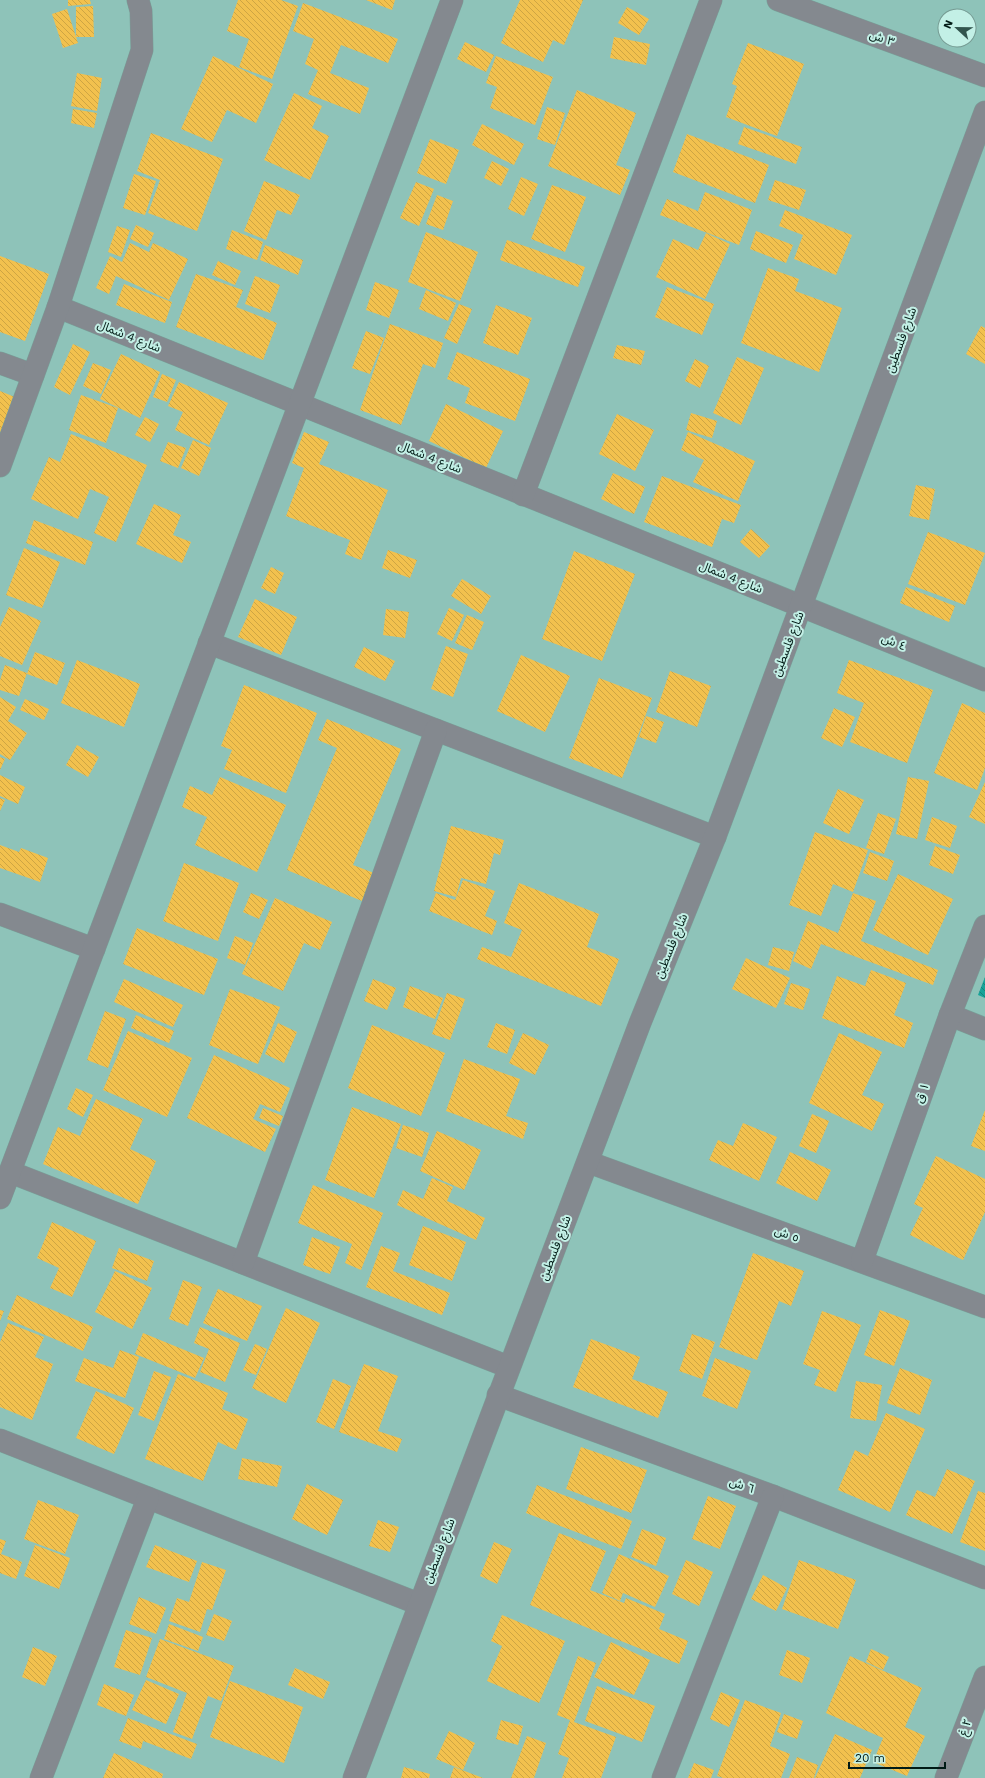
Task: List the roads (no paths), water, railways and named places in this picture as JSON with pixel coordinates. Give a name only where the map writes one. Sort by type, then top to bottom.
[{"type":"street","points":[[0,466],[58,307],[142,50],[141,11],[138,0]]},
{"type":"street","points":[[0,1198],[452,0]]},
{"type":"street","points":[[523,495],[711,0]]},
{"type":"street","name":"٣ ش","points":[[778,0],[985,76]]},
{"type":"street","name":"شارع فلسطين","points":[[354,1778],[640,1023],[715,837],[985,112]]},
{"type":"street","name":"شارع 4 شمال","points":[[58,307],[523,495],[802,605]]},
{"type":"street","points":[[0,362],[33,375]]},
{"type":"street","name":"٤ ش","points":[[802,605],[985,680]]},
{"type":"street","points":[[210,643],[715,837]]},
{"type":"street","points":[[242,1263],[436,730]]},
{"type":"street","points":[[0,914],[94,949]]},
{"type":"street","name":"١ ق","points":[[862,1261],[950,1015],[985,926]]},
{"type":"street","points":[[950,1015],[985,1029]]},
{"type":"street","name":"٥ ش","points":[[588,1162],[985,1307]]},
{"type":"street","points":[[10,1172],[509,1367]]},
{"type":"street","name":"٦ ش","points":[[498,1395],[773,1496],[985,1578]]},
{"type":"street","points":[[0,1440],[419,1604]]},
{"type":"street","points":[[664,1778],[773,1496]]},
{"type":"street","points":[[41,1778],[148,1498]]},
{"type":"street","name":"٢ غ","points":[[946,1778],[985,1677]]}]
